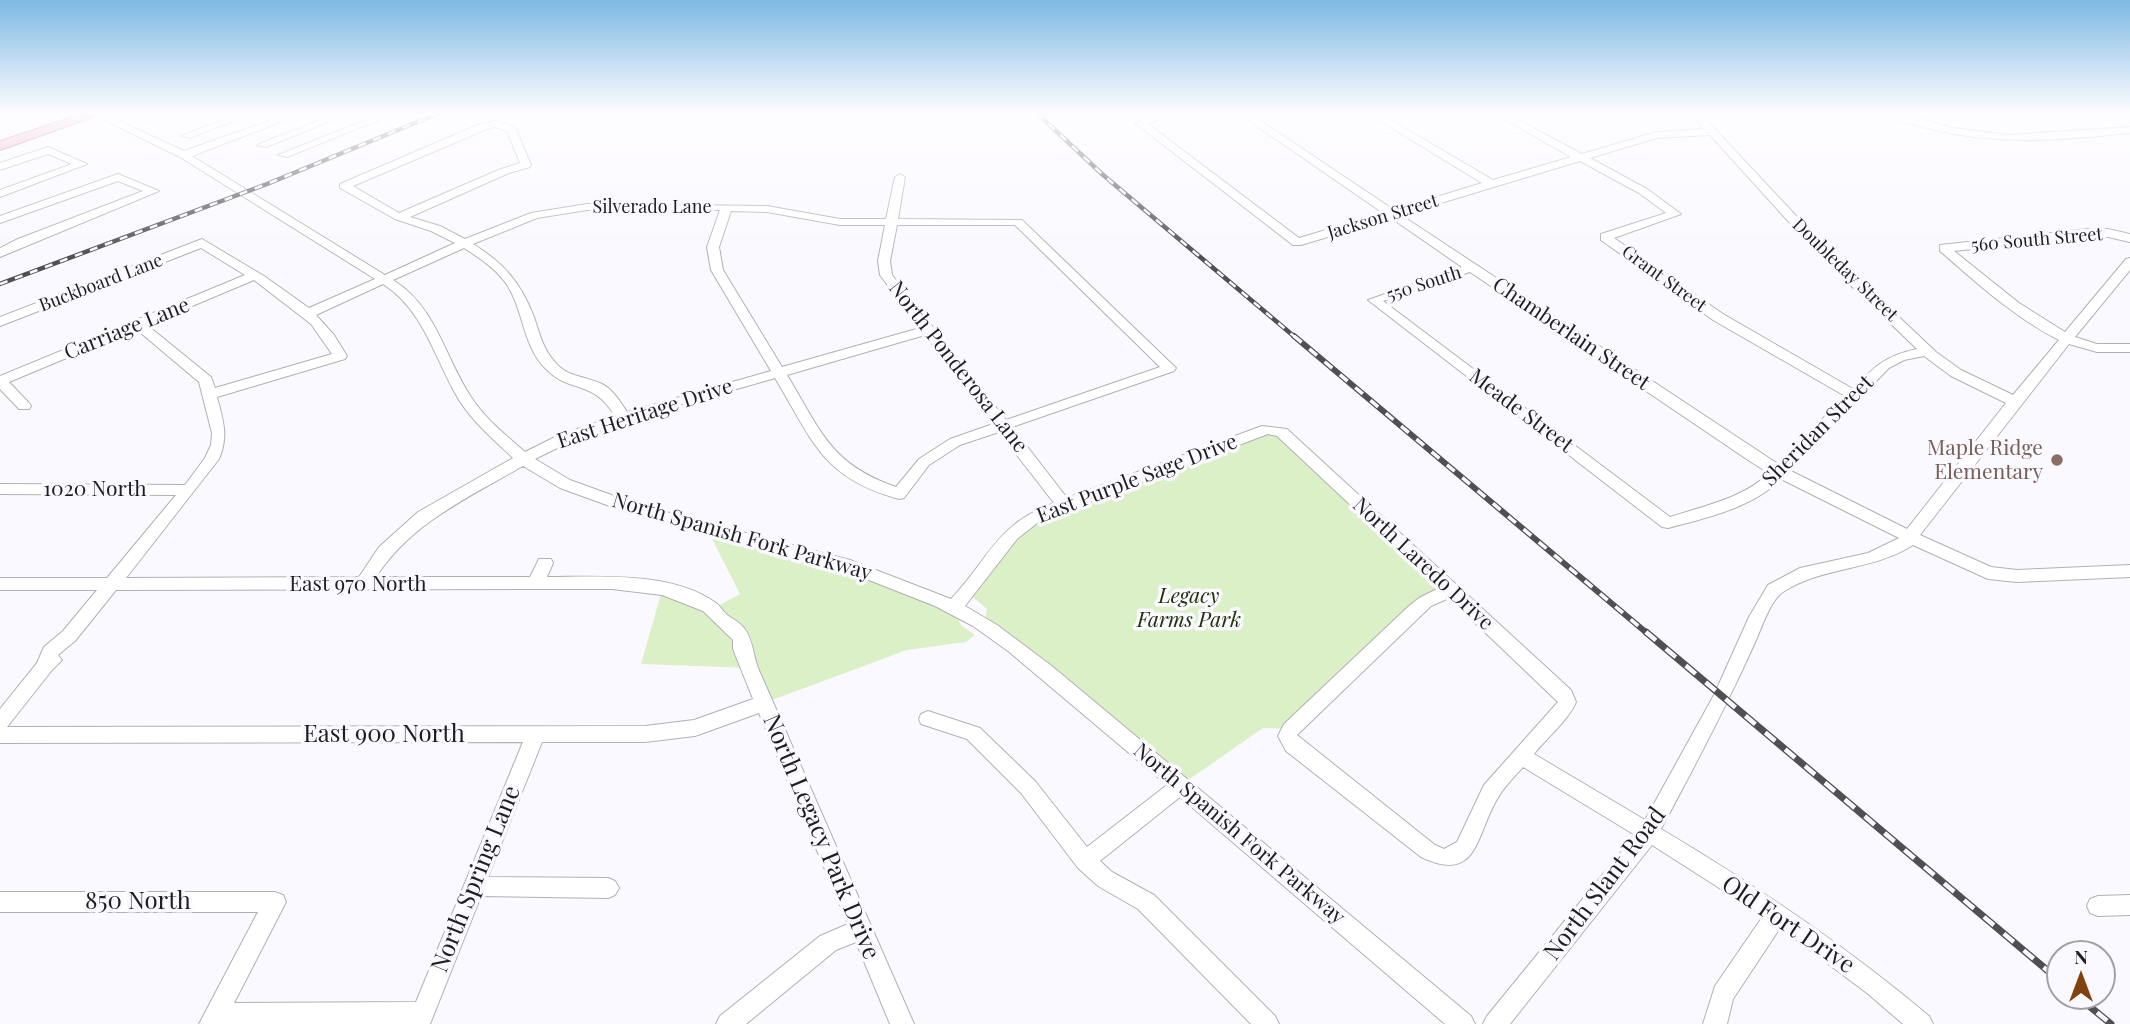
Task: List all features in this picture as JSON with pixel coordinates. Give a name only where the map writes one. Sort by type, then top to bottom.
[{"type":"street","points":[[0,167],[18,161]]},
{"type":"street","points":[[0,194],[82,163],[76,161]]},
{"type":"street","name":"North Spanish Fork Parkway","points":[[193,161],[401,290],[431,329],[462,394],[477,416],[523,459],[565,484],[635,509],[844,564],[954,607],[1003,638],[1047,672],[1463,1024]]},
{"type":"street","points":[[403,161],[344,186],[399,217],[442,231],[510,280],[524,304],[549,366],[562,376],[605,391],[615,402],[623,418]]},
{"type":"street","points":[[399,217],[505,171],[526,165],[524,161]]},
{"type":"street","name":"Jackson Street","points":[[1190,161],[1297,242],[1571,161]]},
{"type":"street","name":"Chamberlain Street","points":[[1313,161],[1779,473],[1974,568],[1999,575],[2130,571]]},
{"type":"street","points":[[1452,161],[1491,184]]},
{"type":"street","name":"Grant Street","points":[[1586,161],[1643,191],[1675,214],[1605,237],[1718,317],[1855,396]]},
{"type":"street","name":"Doubleday Street","points":[[1739,161],[1822,251],[1927,352],[1956,373],[2015,402]]},
{"type":"street","points":[[0,220],[118,177],[153,191],[0,253]]},
{"type":"street","name":"North Ponderosa Lane","points":[[900,177],[884,261],[887,275],[1064,505]]},
{"type":"street","points":[[727,207],[715,238],[714,258],[718,270],[827,453],[843,470],[864,482],[899,494],[911,475],[938,451],[972,434],[1002,425]]},
{"type":"street","name":"Silverado Lane","points":[[307,314],[518,220],[572,208],[727,207],[774,210],[841,222],[1017,222],[1168,368],[1002,425]]},
{"type":"street","name":"560 South Street","points":[[2068,339],[2036,321],[1944,248],[2088,233],[2108,233],[2130,238]]},
{"type":"street","name":"Buckboard Lane","points":[[0,322],[202,243],[253,276]]},
{"type":"street","name":"550 South","points":[[1374,300],[1474,267]]},
{"type":"street","name":"North Slant Road","points":[[1495,1024],[1648,834],[1701,736],[1774,589],[1806,572],[1883,555],[1910,537],[2015,402],[2127,271]]},
{"type":"street","points":[[211,394],[340,356],[324,330],[307,314],[253,276]]},
{"type":"street","name":"Carriage Lane","points":[[0,381],[253,276]]},
{"type":"street","name":"Meade Street","points":[[1374,300],[1668,523]]},
{"type":"street","points":[[0,722],[46,665],[61,653],[69,636],[189,490],[212,459],[218,445],[219,433],[211,394],[202,374],[138,324]]},
{"type":"street","name":"East Heritage Drive","points":[[364,583],[385,551],[424,516],[562,439],[623,418],[927,330]]},
{"type":"street","points":[[2068,339],[2092,347],[2130,348]]},
{"type":"street","name":"Sheridan Street","points":[[1668,523],[1745,497],[1763,488],[1889,362],[1909,354],[1927,352]]},
{"type":"street","points":[[0,381],[24,406]]},
{"type":"street","name":"East Purple Sage Drive","points":[[954,607],[982,577],[1007,537],[1018,526],[1064,505],[1267,429],[1275,429]]},
{"type":"street","name":"North Laredo Drive","points":[[1275,429],[1282,432],[1565,695],[1567,702],[1564,710],[1550,720],[1520,755]]},
{"type":"street","name":"1020 North","points":[[0,489],[189,490]]},
{"type":"street","points":[[535,585],[545,563]]},
{"type":"street","name":"East 970 North","points":[[0,584],[635,584],[682,594],[718,615]]},
{"type":"street","points":[[1450,590],[1415,611],[1291,729],[1287,736],[1293,745],[1324,770],[1428,851],[1443,858],[1455,856],[1464,849],[1491,791],[1520,755]]},
{"type":"street","name":"North Legacy Park Drive","points":[[718,615],[734,645],[742,649],[902,1024]]},
{"type":"street","name":"East 900 North","points":[[0,735],[670,733],[719,721],[764,703]]},
{"type":"street","points":[[928,719],[973,733],[1028,786],[1085,861],[1105,879],[1146,902],[1264,1023]]},
{"type":"street","name":"North Spring Lane","points":[[420,1019],[535,735]]},
{"type":"street","name":"Old Fort Drive","points":[[1520,755],[1777,914],[1845,961],[1920,1024]]},
{"type":"street","points":[[1085,861],[1181,785]]},
{"type":"street","points":[[473,886],[608,888]]},
{"type":"street","name":"850 North","points":[[0,902],[275,902],[214,1019]]},
{"type":"street","points":[[2098,906],[2130,905]]},
{"type":"street","points":[[1715,1024],[1723,994],[1777,914]]},
{"type":"street","points":[[728,1024],[828,943],[861,929]]},
{"type":"street","points":[[214,1019],[420,1019]]},
{"type":"green space","name":"Legacy Farms Park","points":[[1275,429],[1450,590],[1425,603],[1291,729],[1263,728],[1181,785],[984,626],[987,609],[968,593],[1018,526]]},
{"type":"green space","points":[[707,529],[804,553],[954,608],[961,625],[975,635],[966,642],[907,650],[764,703],[749,668],[641,664],[663,587],[712,609],[740,594]]},
{"type":"railway","points":[[0,284],[323,161]]},
{"type":"railway","points":[[1088,161],[1296,338]]},
{"type":"railway","points":[[1294,336],[1648,634]]},
{"type":"railway","points":[[1646,632],[2046,969]]},
{"type":"railway","points":[[2094,1010],[2111,1024]]},
{"type":"place","name":"Maple Ridge Elementary","points":[[2057,460]]}]
